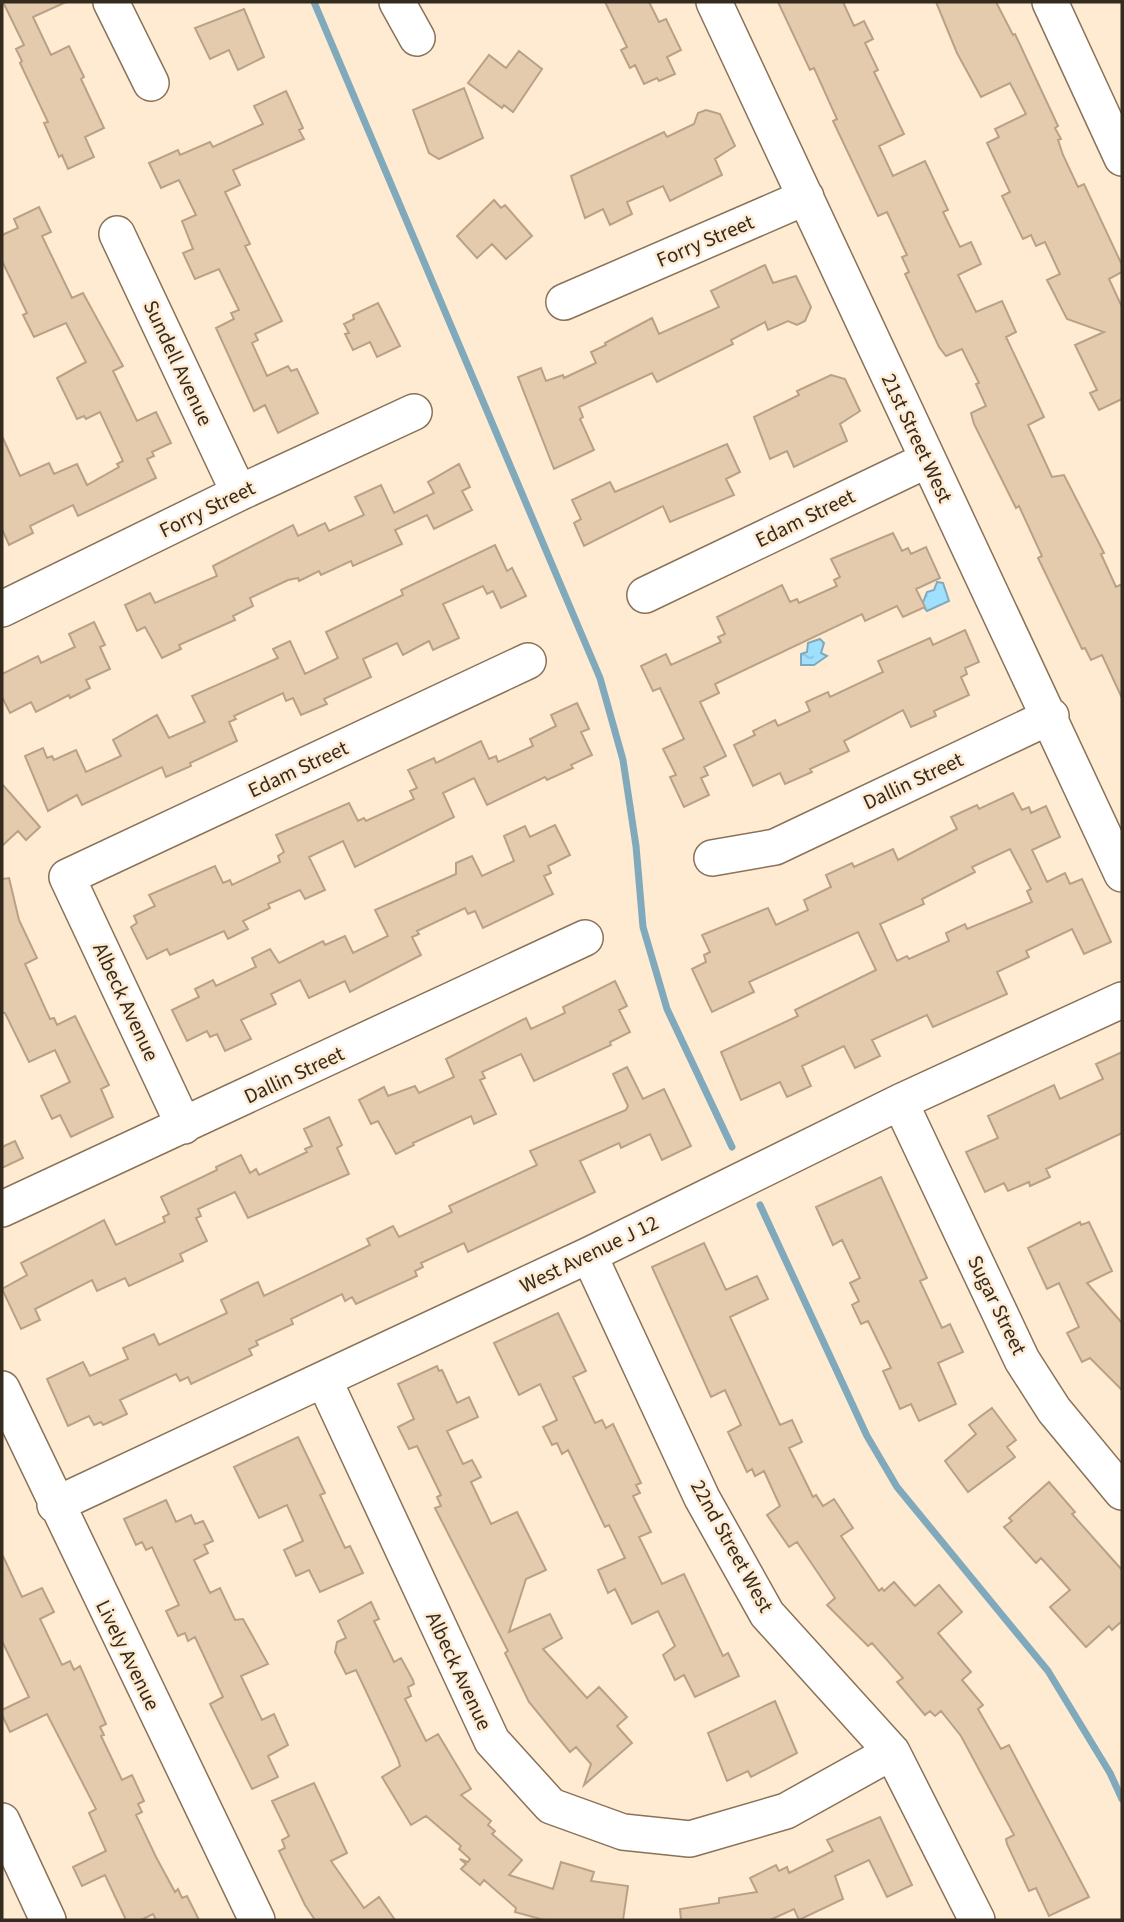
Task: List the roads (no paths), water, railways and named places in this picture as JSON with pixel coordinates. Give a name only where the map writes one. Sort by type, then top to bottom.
[{"type":"street","points":[[111,2],[150,83]]},
{"type":"street","points":[[397,2],[417,38]]},
{"type":"street","name":"21st Street West","points":[[714,2],[927,460],[1051,716],[1122,874]]},
{"type":"street","points":[[1050,2],[1122,158]]},
{"type":"street","name":"Forry Street","points":[[564,302],[807,197]]},
{"type":"street","name":"Sundell Avenue","points":[[117,233],[239,493]]},
{"type":"street","name":"Forry Street","points":[[2,609],[239,493],[414,412]]},
{"type":"street","name":"Edam Street","points":[[645,595],[927,460]]},
{"type":"street","name":"Edam Street","points":[[67,877],[528,661]]},
{"type":"street","name":"Dallin Street","points":[[712,858],[775,847],[1051,716]]},
{"type":"street","name":"Albeck Avenue","points":[[67,877],[184,1126]]},
{"type":"street","name":"Dallin Street","points":[[2,1209],[585,938]]},
{"type":"street","name":"West Avenue J 12","points":[[55,1505],[589,1255],[900,1102],[1122,1000]]},
{"type":"street","name":"Sugar Street","points":[[900,1102],[1022,1360],[1054,1410],[1122,1492]]},
{"type":"street","name":"22nd Street West","points":[[589,1255],[702,1498],[767,1614],[892,1752],[977,1920]]},
{"type":"street","name":"Albeck Avenue","points":[[324,1380],[492,1741],[551,1806],[623,1832],[690,1839],[786,1811],[892,1752]]},
{"type":"street","name":"Lively Avenue","points":[[2,1389],[55,1505],[257,1920]]},
{"type":"street","points":[[2,1821],[48,1920]]},
{"type":"water","points":[[937,582],[943,583],[949,601],[927,611],[922,605],[927,592],[934,590]]},
{"type":"water","points":[[820,639],[824,643],[821,653],[827,656],[814,665],[801,665],[801,654],[807,652],[808,643]]},
{"type":"waterway","points":[[314,2],[600,678],[623,760],[636,846],[643,927],[667,1009],[732,1147]]},
{"type":"waterway","points":[[760,1205],[867,1436],[897,1487],[1048,1671],[1110,1773],[1122,1799]]}]
